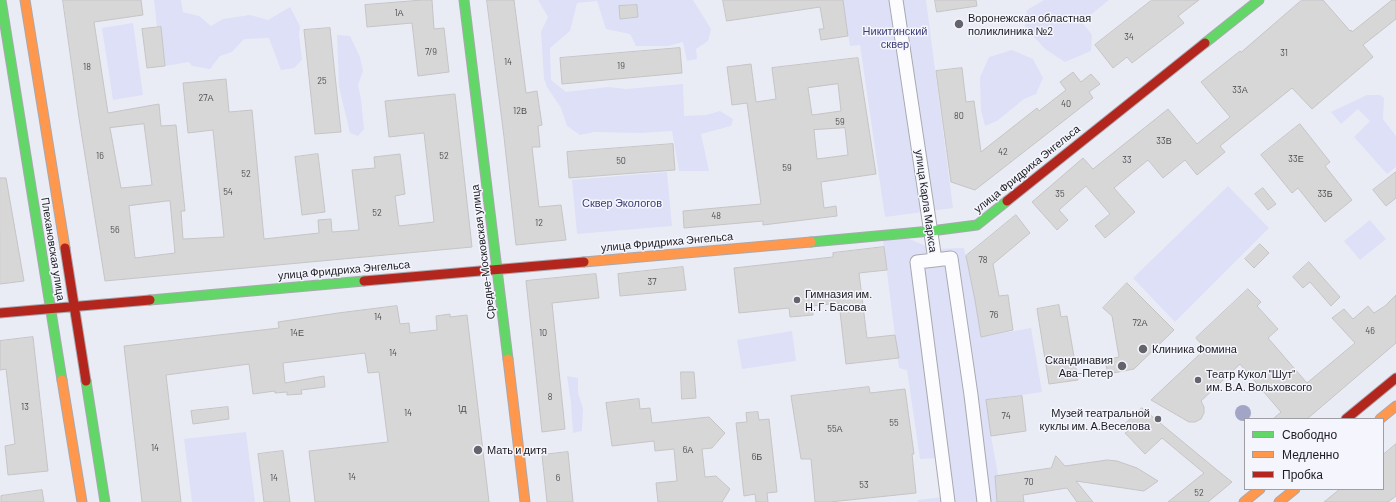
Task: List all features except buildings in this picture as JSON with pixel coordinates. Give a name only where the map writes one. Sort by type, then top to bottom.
[{"type":"street","name":"Плехановская улица","points":[[2,0],[82,502]]},
{"type":"street","name":"Плехановская улица","points":[[25,0],[105,502]]},
{"type":"street","name":"Средне-Московская улица","points":[[464,0],[525,502]]},
{"type":"street","name":"улица Карла Маркса","points":[[896,0],[935,260],[951,258],[971,395],[984,502]]},
{"type":"street","name":"улица Фридриха Энгельса","points":[[0,313],[481,270],[497,270],[517,266],[931,231],[976,225],[1259,0]]},
{"type":"street","points":[[935,260],[917,262],[948,502]]},
{"type":"street","points":[[1347,418],[1396,378]]},
{"type":"street","points":[[1381,418],[1396,406]]},
{"type":"street","points":[[1244,502],[1259,490]]},
{"type":"street","points":[[1279,502],[1294,490]]},
{"type":"green space","points":[[154,0],[181,0],[183,12],[199,16],[211,26],[223,19],[250,15],[268,20],[290,7],[300,26],[299,35],[302,60],[294,68],[281,70],[269,38],[244,39],[232,52],[220,56],[210,69],[192,66],[189,62],[165,66],[161,27],[157,27]]},
{"type":"green space","points":[[538,0],[693,0],[711,29],[708,41],[696,49],[697,59],[687,61],[683,42],[668,46],[636,46],[630,34],[606,29],[597,1],[577,3],[570,31],[550,48],[551,80],[566,92],[608,87],[626,89],[683,84],[684,116],[706,115],[720,111],[733,119],[731,126],[701,134],[709,171],[679,171],[672,131],[641,133],[594,132],[580,135],[567,126],[561,108],[547,87],[544,78],[541,32],[548,17]],"holes":[[[637,5],[638,17],[620,19],[619,6]]]},
{"type":"green space","name":"Никитинский сквер","points":[[843,0],[926,0],[953,208],[885,217],[860,45],[850,46]]},
{"type":"green space","points":[[1044,0],[1109,0],[1082,22],[1092,35],[1091,51],[1065,62],[1045,49],[1025,27],[1027,10]]},
{"type":"green space","points":[[133,23],[143,95],[113,100],[102,28]]},
{"type":"green space","points":[[337,35],[350,36],[360,57],[363,71],[358,85],[364,129],[358,136],[350,133],[339,87]]},
{"type":"green space","points":[[1012,50],[1033,59],[1043,78],[1036,94],[1024,99],[997,121],[985,126],[981,110],[980,77],[989,57]]},
{"type":"green space","points":[[1367,95],[1380,95],[1384,98],[1383,119],[1396,136],[1396,167],[1387,174],[1354,137],[1370,121],[1358,109],[1341,124],[1331,112]]},
{"type":"green space","name":"Сквер Экологов","points":[[667,172],[672,226],[577,234],[572,180]]},
{"type":"green space","points":[[1228,186],[1269,228],[1175,322],[1133,278]]},
{"type":"green space","points":[[1370,220],[1386,239],[1360,260],[1344,241]]},
{"type":"green space","points":[[907,238],[933,249],[964,248],[981,337],[1031,328],[1042,392],[987,400],[991,436],[998,475],[995,476],[997,502],[918,502],[918,500],[942,497],[937,458],[920,459],[907,370],[899,368],[883,240]]},
{"type":"green space","points":[[792,331],[796,361],[742,369],[737,340]]},
{"type":"green space","points":[[567,376],[578,378],[578,393],[583,408],[582,431],[573,433],[571,403]]},
{"type":"green space","points":[[246,432],[255,502],[192,502],[184,439]]},
{"type":"shaded area","points":[[1243,405],[1250,410],[1250,416],[1248,418],[1244,418],[1243,421],[1236,416],[1235,413],[1240,406]]},
{"type":"traffic: fast","points":[[1,0],[62,380]]},
{"type":"traffic: fast","points":[[464,0],[508,359]]},
{"type":"traffic: fast","points":[[1205,43],[1259,0]]},
{"type":"traffic: fast","points":[[811,242],[931,231],[977,225],[1007,201]]},
{"type":"traffic: fast","points":[[150,300],[364,281]]},
{"type":"traffic: fast","points":[[86,381],[105,502]]},
{"type":"traffic: slow","points":[[25,0],[65,248]]},
{"type":"traffic: slow","points":[[584,262],[811,242]]},
{"type":"traffic: slow","points":[[508,359],[525,502]]},
{"type":"traffic: slow","points":[[62,380],[82,502]]},
{"type":"traffic: slow","points":[[1381,418],[1396,406]]},
{"type":"traffic: slow","points":[[1244,502],[1259,490]]},
{"type":"traffic: slow","points":[[1279,502],[1294,490]]},
{"type":"traffic: jam","points":[[1007,201],[1205,43]]},
{"type":"traffic: jam","points":[[65,248],[86,381]]},
{"type":"traffic: jam","points":[[364,281],[584,262]]},
{"type":"traffic: jam","points":[[0,313],[150,300]]},
{"type":"traffic: jam","points":[[1347,418],[1396,378]]},
{"type":"place","name":"Воронежская областная поликлиника №2","points":[[959,24]]},
{"type":"place","name":"Гимназия им. Н. Г. Басова","points":[[797,300]]},
{"type":"place","name":"Клиника Фомина","points":[[1143,349]]},
{"type":"place","name":"Скандинавия Ава-Петер","points":[[1122,366]]},
{"type":"place","name":"Театр Кукол \"Шут\" им. В.А. Вольховсого","points":[[1198,380]]},
{"type":"place","name":"Музей театральной куклы им. А.Веселова","points":[[1158,419]]},
{"type":"place","name":"Мать и дитя","points":[[478,450]]}]
